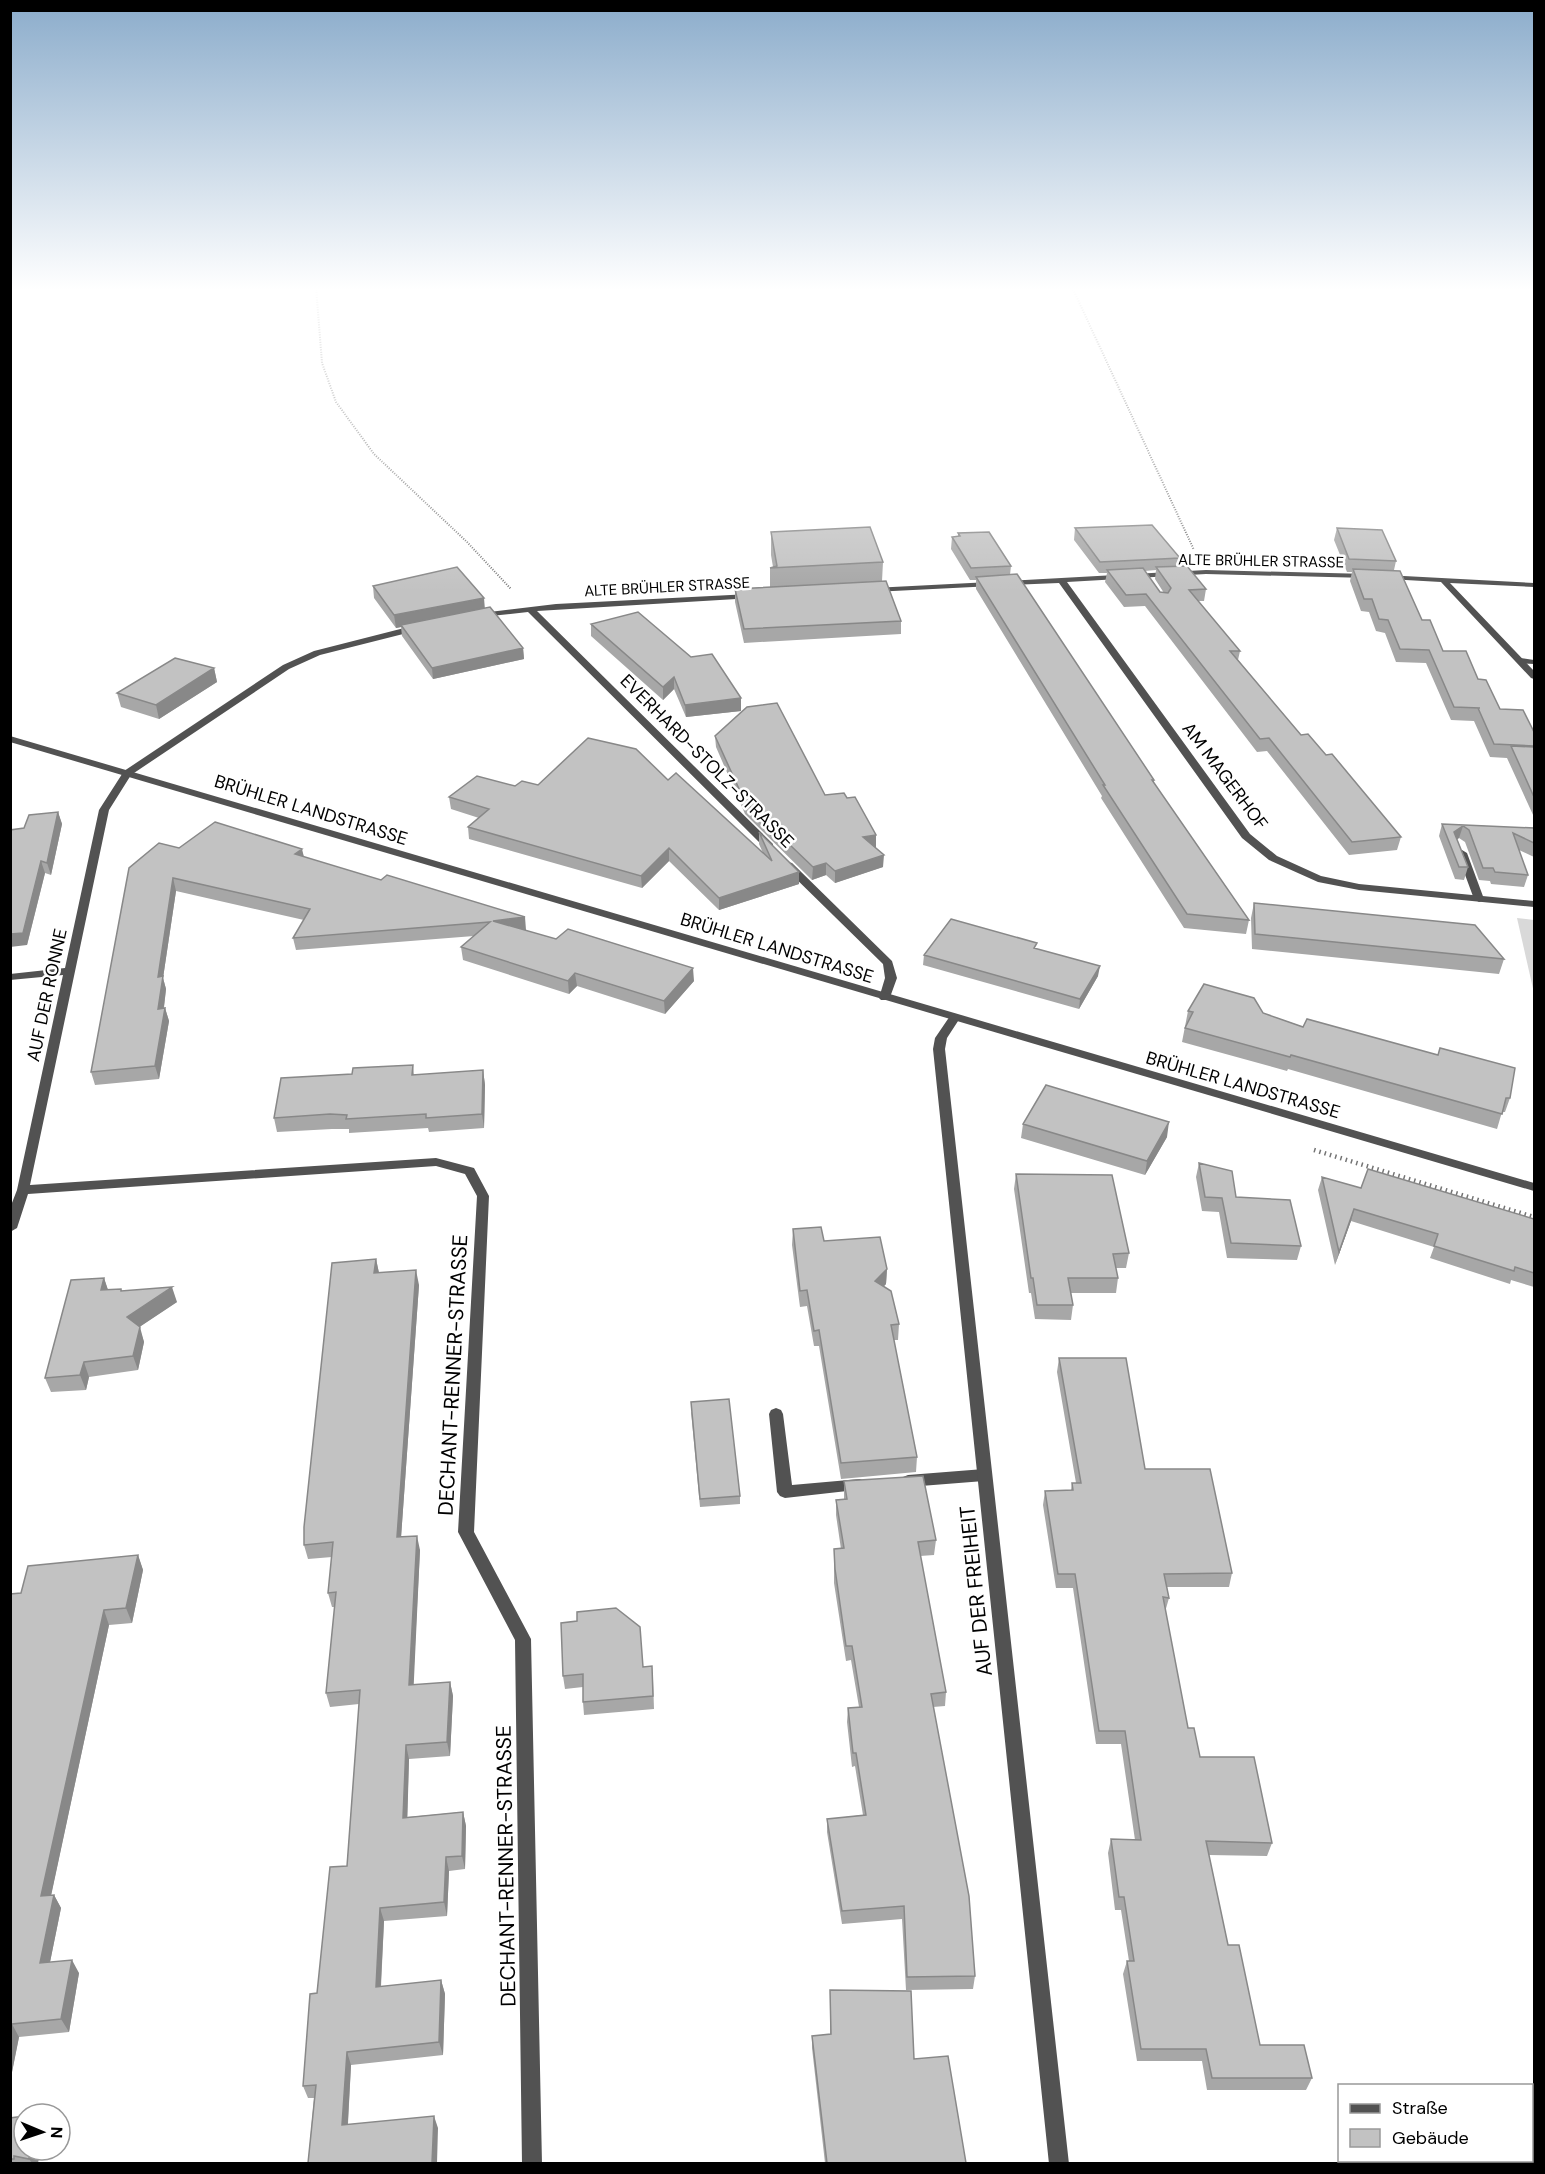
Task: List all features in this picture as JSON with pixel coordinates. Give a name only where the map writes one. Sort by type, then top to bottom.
[{"type":"street","name":"ALTE BRÜHLER STRASSE","points":[[862,591],[1206,572],[1534,585]]},
{"type":"street","points":[[1144,574],[1151,583]]},
{"type":"street","points":[[1443,580],[1534,676]]},
{"type":"street","name":"AM MAGERHOF","points":[[1062,581],[1246,836],[1273,858],[1318,879],[1359,887],[1534,904]]},
{"type":"street","name":"ALTE BRÜHLER STRASSE","points":[[475,616],[530,608],[756,596]]},
{"type":"street","name":"EVERHARD-STOLZ-STRASSE","points":[[530,608],[888,963],[891,978],[885,998]]},
{"type":"street","points":[[127,773],[286,667],[329,650],[428,626]]},
{"type":"street","points":[[1520,661],[1534,662]]},
{"type":"street","name":"BRÜHLER LANDSTRASSE","points":[[10,739],[1534,1187]]},
{"type":"street","name":"AUF DER RONNE","points":[[10,1228],[23,1190],[104,810],[127,773]]},
{"type":"street","points":[[1458,843],[1479,898]]},
{"type":"street","points":[[10,977],[70,971]]},
{"type":"street","name":"AUF DER FREIHEIT","points":[[954,1018],[940,1038],[939,1049],[1059,2163]]},
{"type":"street","name":"DECHANT-RENNER-STRASSE","points":[[23,1190],[436,1162],[470,1171],[483,1196],[466,1532],[523,1640],[532,2163]]},
{"type":"street","points":[[776,1414],[785,1492],[984,1475]]},
{"type":"path","points":[[331,388],[336,402],[374,454],[467,542],[530,608]]},
{"type":"path","points":[[1118,388],[1174,513],[1206,572]]},
{"type":"shaded area","points":[[1517,918],[1534,920],[1534,993]]},
{"type":"building","points":[[1152,525],[1180,558],[1100,562],[1075,528]]},
{"type":"building","points":[[870,527],[883,562],[770,568],[777,566],[771,532]]},
{"type":"building","points":[[1337,528],[1382,530],[1396,561],[1349,559]]},
{"type":"building","points":[[989,532],[1011,566],[971,568],[952,537],[960,536],[958,533]]},
{"type":"building","points":[[1187,566],[1206,589],[1189,590],[1240,651],[1230,651],[1301,735],[1308,734],[1326,755],[1332,754],[1401,837],[1352,842],[1269,738],[1260,739],[1146,594],[1126,595],[1107,570],[1143,568],[1160,592],[1168,593],[1171,588],[1156,567]]},
{"type":"building","points":[[457,567],[484,598],[394,615],[373,586]]},
{"type":"building","points":[[1353,569],[1400,571],[1422,620],[1430,620],[1443,651],[1466,651],[1478,679],[1486,680],[1500,709],[1523,710],[1534,732],[1534,746],[1494,744],[1478,708],[1480,708],[1454,707],[1429,650],[1400,649],[1388,620],[1379,619],[1372,599],[1364,599]]},
{"type":"building","points":[[1017,574],[1154,780],[1152,780],[1249,920],[1187,914],[1103,785],[1105,785],[976,577]]},
{"type":"building","points":[[886,581],[901,621],[744,629],[735,589]]},
{"type":"building","points":[[490,607],[523,648],[432,668],[401,625]]},
{"type":"building","points":[[638,612],[691,657],[712,654],[741,698],[685,705],[674,677],[663,687],[591,624]]},
{"type":"building","points":[[175,658],[214,668],[156,705],[117,693]]},
{"type":"building","points":[[777,703],[825,795],[844,793],[847,798],[855,797],[876,835],[863,837],[884,855],[835,871],[826,863],[813,867],[745,802],[715,736],[747,707]]},
{"type":"building","points":[[588,738],[636,749],[668,780],[676,773],[772,861],[759,832],[799,872],[719,898],[669,848],[641,876],[468,827],[489,809],[449,797],[477,776],[515,786],[522,781],[538,785]]},
{"type":"building","points":[[1511,746],[1534,747],[1534,797]]},
{"type":"building","points":[[58,812],[47,863],[41,861],[23,933],[10,934],[10,830],[24,828],[29,815]]},
{"type":"building","points":[[215,822],[302,849],[295,854],[381,880],[387,875],[525,917],[493,921],[556,939],[568,929],[693,968],[664,1001],[575,973],[568,981],[461,947],[490,922],[293,938],[310,909],[173,878],[158,977],[163,976],[158,1009],[165,1008],[155,1066],[91,1072],[129,868],[159,843],[179,848]]},
{"type":"building","points":[[1442,824],[1534,828],[1534,843],[1513,833],[1528,875],[1495,872],[1493,868],[1483,868],[1469,830],[1463,826],[1454,832],[1468,867],[1459,867]]},
{"type":"building","points":[[1254,903],[1475,925],[1504,959],[1255,934]]},
{"type":"building","points":[[951,919],[1037,943],[1034,948],[1100,966],[1080,999],[924,955]]},
{"type":"building","points":[[1204,984],[1254,998],[1263,1013],[1303,1027],[1307,1019],[1438,1055],[1440,1048],[1515,1068],[1510,1098],[1506,1098],[1502,1114],[1185,1028],[1193,1012],[1188,1011]]},
{"type":"building","points":[[413,1065],[412,1075],[483,1070],[482,1114],[426,1118],[426,1114],[346,1119],[347,1115],[330,1114],[274,1118],[281,1078],[352,1074],[353,1068]]},
{"type":"building","points":[[1046,1085],[1169,1122],[1147,1161],[1023,1124]]},
{"type":"building","points":[[1199,1163],[1232,1171],[1236,1197],[1290,1200],[1301,1246],[1231,1243],[1222,1198],[1205,1197]]},
{"type":"building","points":[[1368,1169],[1534,1219],[1534,1273],[1515,1267],[1514,1271],[1434,1246],[1438,1234],[1354,1209],[1339,1252],[1322,1177],[1361,1188]]},
{"type":"building","points":[[1016,1174],[1112,1175],[1129,1253],[1113,1254],[1118,1278],[1068,1278],[1073,1305],[1037,1305]]},
{"type":"building","points":[[821,1227],[824,1241],[880,1237],[887,1269],[875,1281],[891,1291],[899,1324],[891,1325],[917,1457],[841,1463],[819,1330],[814,1331],[807,1290],[800,1291],[793,1229]]},
{"type":"building","points":[[376,1259],[374,1273],[416,1270],[397,1537],[417,1536],[409,1685],[450,1682],[447,1742],[406,1745],[403,1818],[463,1812],[462,1856],[446,1857],[444,1902],[380,1908],[376,1987],[441,1980],[439,2042],[347,2052],[342,2125],[434,2116],[432,2163],[308,2163],[316,2085],[303,2086],[310,1994],[317,1993],[330,1867],[347,1866],[360,1690],[326,1693],[336,1592],[328,1593],[333,1542],[304,1545],[304,1527],[332,1263]]},
{"type":"building","points":[[104,1278],[101,1290],[121,1289],[121,1291],[172,1287],[127,1317],[140,1327],[133,1356],[84,1362],[80,1375],[45,1378],[71,1280]]},
{"type":"building","points":[[1059,1358],[1126,1358],[1145,1469],[1210,1469],[1232,1573],[1164,1574],[1169,1598],[1163,1597],[1188,1728],[1194,1728],[1200,1757],[1254,1757],[1272,1843],[1206,1841],[1228,1945],[1239,1945],[1260,2045],[1304,2045],[1312,2078],[1212,2078],[1206,2049],[1141,2049],[1127,1961],[1134,1961],[1124,1897],[1119,1897],[1111,1839],[1141,1840],[1125,1731],[1099,1731],[1075,1574],[1058,1574],[1045,1491],[1073,1490],[1072,1483],[1081,1483]]},
{"type":"building","points":[[729,1399],[740,1496],[700,1499],[691,1402]]},
{"type":"building","points":[[923,1476],[936,1540],[918,1542],[946,1692],[931,1694],[969,1896],[975,1976],[907,1977],[904,1906],[842,1911],[827,1819],[866,1815],[856,1753],[853,1753],[848,1708],[862,1707],[852,1646],[846,1646],[835,1569],[834,1549],[844,1548],[836,1500],[847,1499],[844,1481]]},
{"type":"building","points":[[138,1555],[126,1608],[104,1610],[41,1896],[54,1895],[40,1963],[72,1960],[61,2019],[12,2024],[10,2029],[10,1594],[21,1593],[28,1566]]},
{"type":"building","points":[[616,1608],[640,1627],[643,1667],[652,1666],[653,1696],[583,1702],[583,1674],[563,1676],[561,1623],[577,1621],[577,1612]]},
{"type":"building","points":[[830,1990],[911,1991],[914,2059],[948,2056],[966,2163],[827,2163],[812,2036],[831,2034]]},
{"type":"building","points":[[10,2118],[12,2118],[12,2159],[10,2159]]}]
